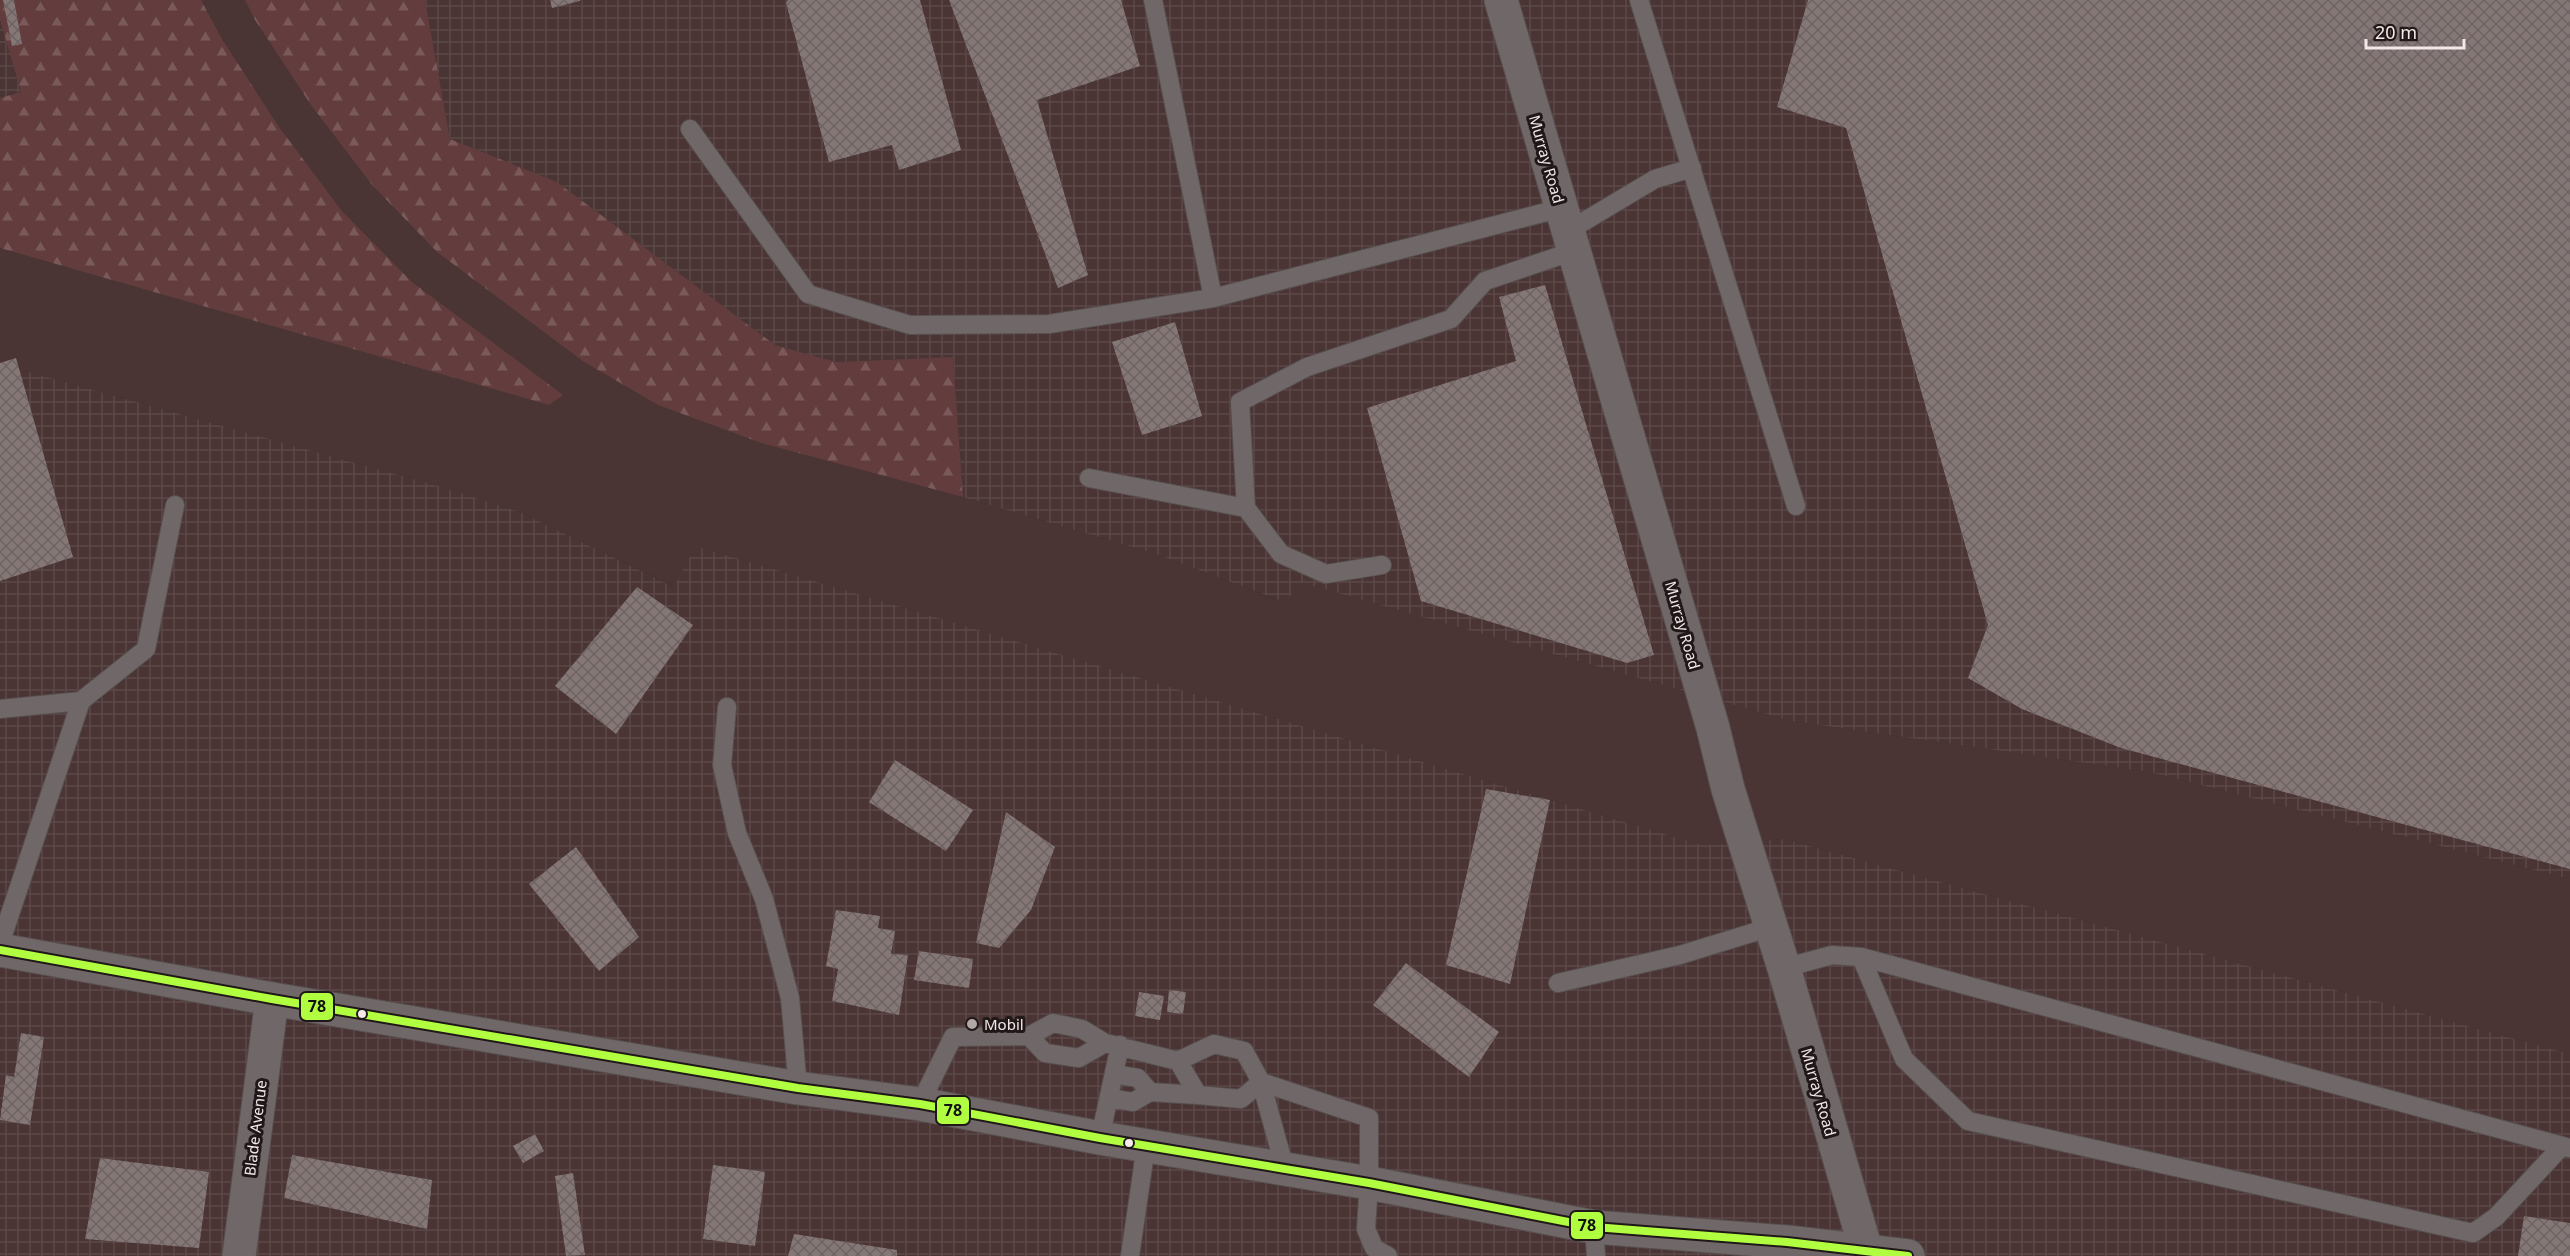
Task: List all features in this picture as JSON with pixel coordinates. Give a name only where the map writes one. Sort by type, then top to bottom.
[{"type":"main road","name":"Murray Road","points":[[1501,0],[1713,728],[1728,789],[1784,968],[1866,1250]]},
{"type":"main road","points":[[0,950],[272,999],[798,1088],[920,1104],[1100,1138],[1369,1183],[1595,1241],[1866,1250],[1908,1256]]},
{"type":"main road","name":"Blade Avenue","points":[[239,1256],[272,999]]},
{"type":"lane","points":[[1154,0],[1213,298]]},
{"type":"lane","points":[[1639,0],[1796,506]]},
{"type":"lane","points":[[690,129],[808,294],[910,325],[1049,324],[1213,298],[1568,230]]},
{"type":"lane","points":[[1382,565],[1326,574],[1281,554],[1246,508],[1240,402],[1307,367],[1451,319],[1485,281],[1655,179],[1692,168]]},
{"type":"lane","points":[[1089,478],[1246,508]]},
{"type":"lane","points":[[0,944],[81,701],[146,649],[175,505]]},
{"type":"lane","points":[[0,709],[81,701]]},
{"type":"lane","points":[[727,707],[722,765],[737,833],[764,899],[790,998],[798,1088]]},
{"type":"lane","points":[[1557,983],[1680,955],[1771,927]]},
{"type":"lane","points":[[1784,968],[1832,955],[1861,957],[2566,1147],[2496,1217],[2473,1233],[1968,1121],[1904,1059],[1861,957]]},
{"type":"lane","points":[[920,1104],[953,1037],[1029,1036],[1053,1023],[1082,1029],[1113,1044],[1178,1061],[1214,1044],[1244,1051],[1261,1082],[1285,1169]]},
{"type":"lane","points":[[1029,1036],[1046,1053],[1079,1058],[1113,1044]]},
{"type":"lane","points":[[1100,1138],[1114,1074],[1113,1044]]},
{"type":"lane","points":[[1178,1061],[1198,1095]]},
{"type":"lane","points":[[1114,1074],[1138,1078],[1150,1092]]},
{"type":"lane","points":[[1109,1098],[1132,1102],[1150,1092],[1240,1099],[1261,1082]]},
{"type":"lane","points":[[1261,1082],[1369,1118],[1366,1229],[1374,1248],[1388,1256]]},
{"type":"lane","points":[[1130,1256],[1146,1146]]},
{"type":"shaded area","points":[[201,0],[245,0],[255,20],[311,105],[372,185],[437,252],[584,362],[658,405],[761,443],[963,497],[1156,554],[1283,602],[1302,583],[1791,721],[2149,772],[2570,879],[2570,1054],[1784,839],[1702,845],[696,546],[675,587],[520,512],[435,485],[0,364],[0,248],[549,405],[562,395],[412,282],[342,211],[279,127],[222,39]]},
{"type":"shaded area","points":[[425,0],[2570,0],[2570,879],[2149,772],[1791,721],[1302,583],[1284,602],[1156,554],[963,497],[953,357],[836,362],[775,345],[557,182],[450,139]]},
{"type":"shaded area","points":[[0,20],[21,92],[0,98]]},
{"type":"shaded area","points":[[0,364],[435,485],[520,512],[674,587],[696,546],[1702,845],[1784,839],[2570,1054],[2570,1256],[0,1256]]},
{"type":"green space","points":[[0,0],[201,0],[222,39],[279,127],[342,211],[412,282],[563,395],[549,405],[0,248],[0,98],[21,92],[0,20]]},
{"type":"green space","points":[[245,0],[425,0],[450,139],[557,182],[775,345],[836,362],[953,357],[963,497],[761,443],[658,405],[584,362],[437,252],[372,185],[311,105],[255,20]]},
{"type":"building","points":[[3,0],[14,0],[22,44],[12,46]]},
{"type":"building","points":[[550,0],[580,0],[580,1],[552,8]]},
{"type":"building","points":[[788,0],[920,0],[961,150],[899,170],[892,145],[829,162],[786,3]]},
{"type":"building","points":[[949,0],[1121,0],[1140,66],[1037,100],[1088,275],[1058,288]]},
{"type":"building","points":[[1808,0],[2570,0],[2570,869],[2121,748],[2022,709],[1968,678],[1988,625],[1846,128],[1777,107]]},
{"type":"building","points":[[1545,285],[1654,655],[1627,663],[1421,601],[1367,408],[1516,361],[1499,297]]},
{"type":"building","points":[[1175,322],[1202,416],[1142,435],[1112,342]]},
{"type":"building","points":[[16,358],[73,557],[0,581],[0,363]]},
{"type":"building","points":[[637,587],[693,625],[616,734],[555,686]]},
{"type":"building","points":[[895,760],[973,810],[946,851],[869,802]]},
{"type":"building","points":[[1486,789],[1550,800],[1510,984],[1446,965]]},
{"type":"building","points":[[1006,812],[1055,847],[1031,910],[999,948],[976,943]]},
{"type":"building","points":[[576,847],[639,937],[599,971],[529,884]]},
{"type":"building","points":[[836,910],[880,916],[878,928],[895,931],[891,954],[908,955],[899,1015],[832,1001],[838,969],[826,966]]},
{"type":"building","points":[[919,951],[973,959],[969,988],[914,980]]},
{"type":"building","points":[[1406,963],[1499,1032],[1469,1077],[1373,1005]]},
{"type":"building","points":[[1169,990],[1186,992],[1183,1014],[1167,1012]]},
{"type":"building","points":[[1139,992],[1164,996],[1160,1020],[1135,1016]]},
{"type":"building","points":[[21,1033],[44,1037],[30,1125],[0,1120],[6,1075],[14,1077]]},
{"type":"building","points":[[535,1134],[544,1151],[523,1163],[513,1146]]},
{"type":"building","points":[[292,1155],[432,1180],[427,1229],[284,1198]]},
{"type":"building","points":[[100,1158],[209,1172],[199,1248],[85,1239]]},
{"type":"building","points":[[713,1165],[765,1172],[755,1246],[703,1239]]},
{"type":"building","points":[[573,1173],[585,1255],[566,1256],[555,1176]]},
{"type":"building","points":[[2524,1216],[2570,1223],[2570,1256],[2518,1256]]},
{"type":"building","points":[[794,1234],[897,1250],[897,1256],[788,1256]]},
{"type":"transit line","name":"78","points":[[0,950],[272,999],[798,1088],[920,1104],[1100,1138],[1369,1183],[1594,1227],[1787,1242],[1908,1256]]},
{"type":"place","name":"Mobil","points":[[972,1024]]}]
